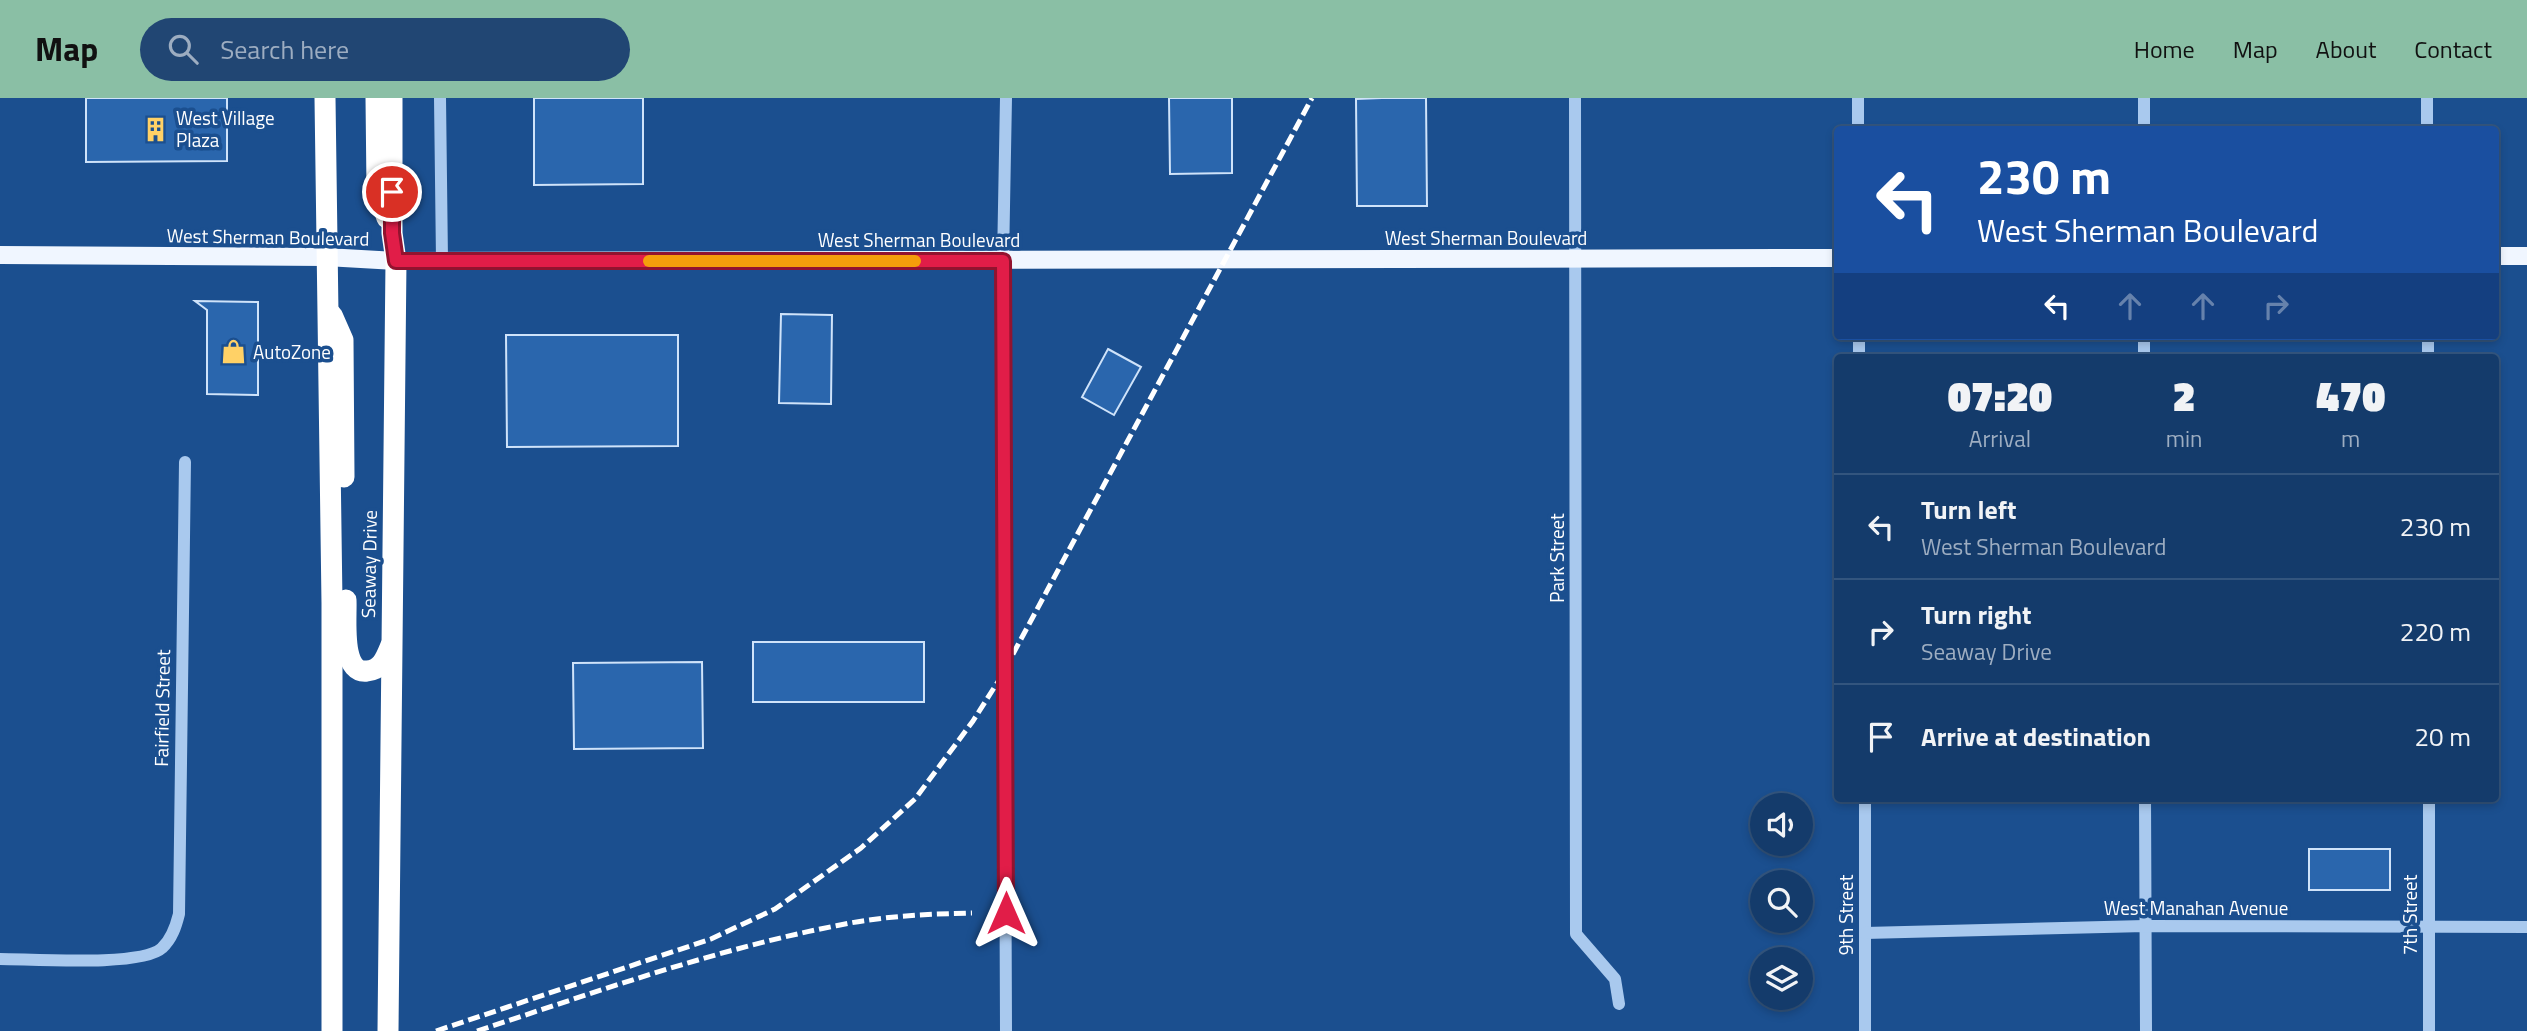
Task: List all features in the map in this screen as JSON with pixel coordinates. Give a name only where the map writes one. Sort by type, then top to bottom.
[{"type":"highway","name":"Seaway Drive","points":[[325,98],[332,603],[332,1031]]},
{"type":"highway","points":[[376,98],[377,189],[392,233]]},
{"type":"highway","name":"Seaway Drive","points":[[388,1031],[396,261],[392,233],[392,98]]},
{"type":"highway","points":[[327,304],[343,341],[349,662],[363,672],[376,670],[386,659],[391,644]]},
{"type":"main road","name":"West Sherman Boulevard","points":[[0,255],[326,257],[396,261],[1834,258]]},
{"type":"main road","points":[[2499,256],[2527,256]]},
{"type":"street","points":[[440,98],[442,260]]},
{"type":"street","points":[[1006,98],[1003,261],[1006,1031]]},
{"type":"street","name":"Park Street","points":[[1575,98],[1576,934],[1615,979],[1619,1004]]},
{"type":"street","points":[[1858,98],[1858,126]]},
{"type":"street","points":[[2144,98],[2144,126]]},
{"type":"street","points":[[2427,98],[2427,126]]},
{"type":"street","name":"Fairfield Street","points":[[0,959],[124,960],[161,949],[176,929],[179,914],[185,462]]},
{"type":"street","name":"9th Street","points":[[1865,802],[1865,1031]]},
{"type":"street","points":[[2145,802],[2146,1031]]},
{"type":"street","name":"7th Street","points":[[2429,802],[2429,1031]]},
{"type":"street","name":"West Manahan Avenue","points":[[1865,933],[2145,926],[2527,927]]},
{"type":"building","name":"West Village Plaza","points":[[86,98],[227,98],[227,161],[86,162]]},
{"type":"building","points":[[534,98],[643,98],[643,184],[534,185]]},
{"type":"building","points":[[1169,98],[1232,98],[1232,173],[1170,174]]},
{"type":"building","points":[[1426,98],[1427,206],[1357,206],[1356,99]]},
{"type":"building","name":"AutoZone","points":[[195,301],[258,302],[258,395],[207,394],[207,310]]},
{"type":"building","points":[[781,314],[832,315],[831,404],[779,403]]},
{"type":"building","points":[[506,335],[678,335],[678,446],[507,447]]},
{"type":"building","points":[[1108,349],[1141,367],[1114,415],[1082,397]]},
{"type":"building","points":[[753,642],[924,642],[924,702],[753,702]]},
{"type":"building","points":[[702,662],[703,748],[574,749],[573,663]]},
{"type":"building","points":[[2309,849],[2390,849],[2390,890],[2309,890]]},
{"type":"railway","points":[[436,1031],[711,939],[775,909],[861,848],[915,799],[973,721],[999,680],[1312,98]]},
{"type":"railway","points":[[477,1031],[657,972],[794,935],[873,919],[972,913]]},
{"type":"slow traffic","points":[[649,261],[915,261]]},
{"type":"place","name":"West Village Plaza","points":[[156,129]]},
{"type":"place","name":"AutoZone","points":[[233,352]]},
{"type":"route","points":[[392,192],[392,233],[396,261],[1003,261],[1006,913]]}]
